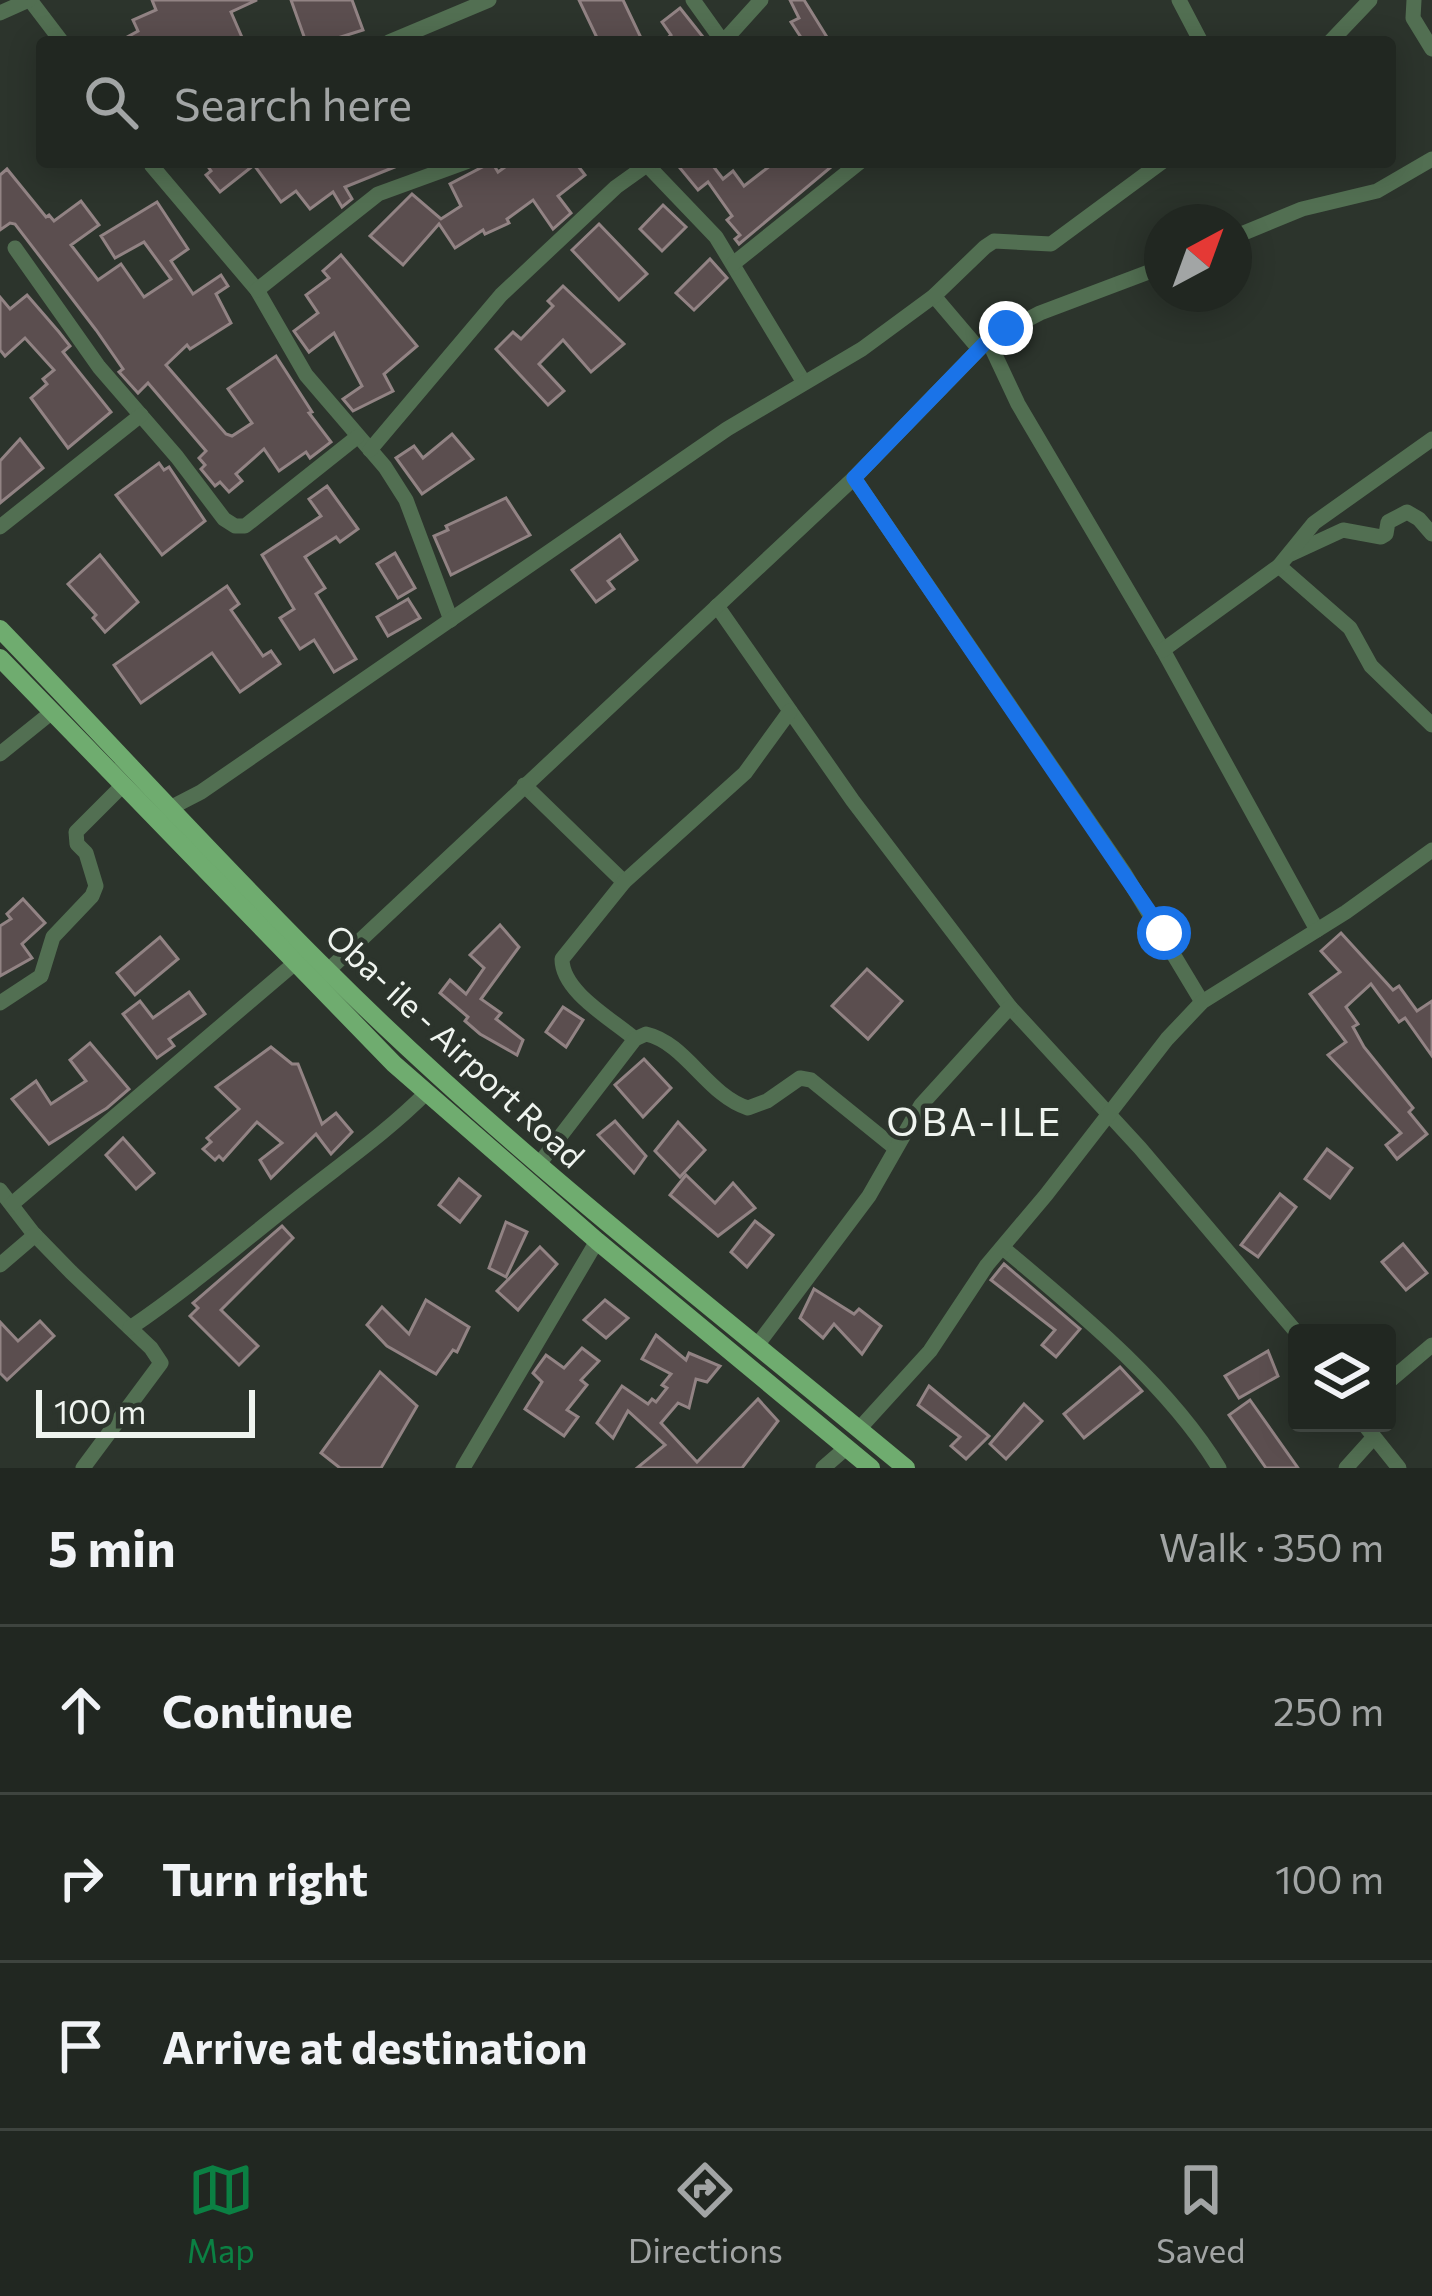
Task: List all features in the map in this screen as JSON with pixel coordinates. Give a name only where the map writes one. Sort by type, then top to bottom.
[{"type":"main road","name":"Oba- ile - Airport Road","points":[[0,629],[172,807],[301,958]]},
{"type":"main road","name":"Oba- ile - Airport Road","points":[[0,658],[321,978],[394,1064],[597,1241],[872,1468]]},
{"type":"main road","name":"Oba- ile - Airport Road","points":[[321,978],[906,1468]]},
{"type":"main road","points":[[394,1064],[408,1047]]},
{"type":"street","points":[[0,13],[29,0],[57,36]]},
{"type":"street","points":[[403,36],[489,0]]},
{"type":"street","points":[[694,0],[719,36]]},
{"type":"street","points":[[728,36],[761,0]]},
{"type":"street","points":[[1179,0],[1199,36]]},
{"type":"street","points":[[1336,36],[1370,0]]},
{"type":"street","points":[[1414,0],[1414,18],[1432,49]]},
{"type":"street","points":[[1252,230],[1302,209],[1377,191],[1432,159]]},
{"type":"street","points":[[154,168],[257,290],[306,375],[406,500],[451,620]]},
{"type":"street","points":[[257,290],[378,194],[450,168]]},
{"type":"street","points":[[370,450],[501,295],[616,188],[644,168]]},
{"type":"street","points":[[654,168],[716,237],[803,381]]},
{"type":"street","points":[[733,265],[853,168]]},
{"type":"street","points":[[172,807],[202,792],[803,381],[862,349],[934,296],[994,241],[1051,244],[1153,168]]},
{"type":"street","points":[[16,248],[99,368],[224,519],[235,526],[245,526],[357,437]]},
{"type":"street","points":[[321,978],[854,478],[984,344],[1040,314],[1144,274]]},
{"type":"street","points":[[934,296],[984,344],[1163,650],[1317,930]]},
{"type":"street","points":[[0,527],[141,416]]},
{"type":"street","points":[[1284,561],[1314,523],[1432,439]]},
{"type":"street","points":[[854,478],[1125,874],[1202,1002]]},
{"type":"street","points":[[1163,650],[1284,561],[1343,530],[1381,537],[1388,522],[1405,512],[1420,518],[1432,535]]},
{"type":"street","points":[[1284,561],[1350,628],[1371,666],[1432,724]]},
{"type":"street","points":[[717,606],[853,801],[1010,1007],[1290,1324]]},
{"type":"street","points":[[635,1039],[562,973],[562,959],[624,882],[745,773],[790,711]]},
{"type":"street","points":[[0,754],[52,712]]},
{"type":"street","points":[[0,1003],[40,976],[52,937],[92,896],[96,886],[76,832],[123,785]]},
{"type":"street","points":[[524,785],[624,882]]},
{"type":"street","points":[[860,1430],[929,1351],[987,1265],[1167,1039],[1202,1002],[1432,850]]},
{"type":"street","points":[[12,1204],[301,958]]},
{"type":"street","points":[[758,1343],[869,1196],[943,1078],[1010,1007]]},
{"type":"street","points":[[539,1163],[635,1039],[654,1036],[728,1100],[748,1108],[800,1078],[811,1079],[895,1148]]},
{"type":"street","points":[[130,1328],[197,1282],[305,1192],[386,1133],[427,1092]]},
{"type":"street","points":[[0,1190],[35,1235],[161,1363],[83,1468]]},
{"type":"street","points":[[0,1265],[35,1235]]},
{"type":"street","points":[[463,1468],[597,1241]]},
{"type":"street","points":[[1003,1248],[1099,1329],[1193,1430],[1219,1468]]},
{"type":"street","points":[[1396,1375],[1432,1345]]},
{"type":"street","points":[[1369,1432],[1400,1468]]},
{"type":"street","points":[[1346,1468],[1373,1438]]},
{"type":"street","points":[[823,1468],[847,1448]]},
{"type":"building","points":[[152,0],[257,0],[231,12],[241,36],[129,36],[138,31],[133,20],[156,10]]},
{"type":"building","points":[[291,0],[352,0],[363,30],[344,36],[304,36]]},
{"type":"building","points":[[579,0],[623,0],[640,36],[596,36]]},
{"type":"building","points":[[790,0],[804,0],[826,36],[800,36],[791,22],[799,18]]},
{"type":"building","points":[[680,8],[702,36],[670,36],[662,22]]},
{"type":"building","points":[[209,168],[250,168],[220,192],[206,175]]},
{"type":"building","points":[[256,168],[392,168],[345,187],[352,199],[342,207],[333,192],[310,209],[296,191],[281,202]]},
{"type":"building","points":[[481,168],[498,172],[504,168],[580,168],[585,175],[558,196],[571,213],[553,229],[533,200],[507,219],[509,223],[485,234],[483,230],[455,248],[439,224],[403,265],[370,236],[412,194],[441,219],[461,206],[450,184]]},
{"type":"building","points":[[680,168],[715,168],[723,179],[733,171],[744,186],[767,168],[830,168],[739,244],[735,239],[740,235],[727,220],[732,216],[708,182],[698,190]]},
{"type":"building","points":[[7,169],[54,221],[81,201],[99,225],[71,245],[98,280],[121,264],[144,297],[171,279],[144,242],[115,258],[101,236],[157,202],[188,249],[171,261],[193,294],[221,275],[228,286],[216,294],[231,323],[190,349],[187,345],[166,365],[232,436],[252,423],[228,389],[276,356],[331,442],[310,458],[306,452],[279,471],[264,449],[236,474],[242,481],[229,492],[220,482],[215,486],[201,469],[205,465],[199,458],[206,451],[148,383],[138,393],[119,372],[123,369],[96,330],[15,224],[0,230],[0,175]]},
{"type":"building","points":[[663,205],[686,227],[662,251],[640,229]]},
{"type":"building","points":[[599,224],[647,274],[619,300],[572,250]]},
{"type":"building","points":[[341,255],[417,346],[384,374],[393,391],[353,411],[343,399],[362,386],[334,333],[309,352],[294,331],[318,313],[306,295],[329,278],[323,271]]},
{"type":"building","points":[[710,259],[727,278],[694,310],[676,293]]},
{"type":"building","points":[[563,286],[624,344],[591,372],[563,340],[539,364],[564,391],[548,405],[496,349],[513,332],[521,339],[553,306],[548,301]]},
{"type":"building","points":[[27,295],[70,346],[63,352],[111,412],[68,448],[31,398],[54,370],[25,338],[5,356],[0,350],[0,297],[10,309]]},
{"type":"building","points":[[452,434],[473,459],[422,494],[396,458],[414,446],[423,458]]},
{"type":"building","points":[[20,439],[43,468],[0,503],[0,461]]},
{"type":"building","points":[[159,463],[164,470],[169,467],[205,521],[162,555],[116,495]]},
{"type":"building","points":[[327,486],[358,529],[305,557],[325,588],[316,594],[356,659],[334,672],[314,640],[300,649],[280,618],[294,609],[262,555],[321,516],[309,499]]},
{"type":"building","points":[[506,498],[530,535],[451,575],[434,536]]},
{"type":"building","points":[[620,535],[637,560],[608,581],[614,589],[596,602],[572,570]]},
{"type":"building","points":[[395,553],[415,588],[398,598],[377,564]]},
{"type":"building","points":[[100,555],[138,602],[105,632],[68,584]]},
{"type":"building","points":[[227,586],[239,604],[231,610],[263,656],[271,651],[280,664],[240,692],[212,653],[141,703],[114,665]]},
{"type":"building","points":[[408,599],[420,618],[388,636],[377,617]]},
{"type":"building","points":[[23,899],[45,923],[22,944],[32,958],[0,976],[0,926],[11,919],[7,914]]},
{"type":"building","points":[[500,925],[519,947],[481,999],[501,1013],[496,1019],[523,1040],[517,1055],[480,1034],[440,993],[450,980],[466,994],[484,968],[470,955]]},
{"type":"building","points":[[1341,933],[1393,990],[1399,986],[1417,1011],[1432,1001],[1432,1056],[1405,1018],[1399,1022],[1371,984],[1346,1007],[1358,1024],[1353,1027],[1364,1047],[1413,1108],[1409,1112],[1427,1134],[1397,1159],[1386,1145],[1401,1133],[1328,1055],[1346,1042],[1310,994],[1340,972],[1321,951]]},
{"type":"building","points":[[160,937],[178,959],[135,995],[117,973]]},
{"type":"building","points":[[867,969],[902,1001],[868,1039],[832,1006]]},
{"type":"building","points":[[189,992],[205,1014],[169,1039],[174,1046],[157,1058],[123,1014],[140,1001],[153,1018]]},
{"type":"building","points":[[563,1007],[583,1020],[566,1047],[546,1032]]},
{"type":"building","points":[[90,1043],[129,1089],[49,1144],[12,1099],[36,1081],[51,1104],[86,1081],[70,1060]]},
{"type":"building","points":[[271,1047],[298,1064],[322,1124],[336,1113],[352,1132],[331,1154],[316,1134],[271,1178],[260,1160],[282,1143],[257,1122],[223,1160],[219,1156],[215,1160],[203,1149],[211,1142],[207,1138],[239,1109],[216,1087]]},
{"type":"building","points":[[644,1059],[671,1088],[643,1117],[615,1085]]},
{"type":"building","points":[[615,1121],[646,1156],[634,1173],[598,1135]]},
{"type":"building","points":[[678,1122],[705,1150],[680,1177],[655,1151]]},
{"type":"building","points":[[123,1138],[154,1173],[136,1189],[106,1155]]},
{"type":"building","points":[[1327,1149],[1352,1168],[1330,1198],[1305,1179]]},
{"type":"building","points":[[686,1175],[715,1203],[733,1183],[755,1208],[718,1236],[670,1195]]},
{"type":"building","points":[[459,1179],[480,1196],[460,1222],[439,1205]]},
{"type":"building","points":[[1280,1194],[1296,1207],[1258,1257],[1241,1245]]},
{"type":"building","points":[[755,1221],[773,1235],[747,1267],[731,1252]]},
{"type":"building","points":[[506,1222],[527,1232],[506,1277],[489,1268]]},
{"type":"building","points":[[282,1226],[293,1238],[221,1310],[258,1346],[239,1365],[190,1316],[198,1308],[193,1303]]},
{"type":"building","points":[[1403,1244],[1427,1273],[1406,1290],[1382,1262]]},
{"type":"building","points":[[540,1247],[557,1264],[518,1310],[497,1291]]},
{"type":"building","points":[[1004,1264],[1080,1329],[1056,1357],[1042,1345],[1055,1330],[991,1280]]},
{"type":"building","points":[[814,1289],[854,1314],[859,1309],[881,1326],[862,1354],[834,1324],[823,1338],[800,1318]]},
{"type":"building","points":[[426,1300],[469,1327],[457,1352],[453,1350],[436,1374],[387,1346],[367,1325],[382,1307],[409,1334]]},
{"type":"building","points":[[605,1300],[628,1318],[606,1338],[584,1320]]},
{"type":"building","points":[[40,1321],[54,1336],[7,1380],[0,1373],[0,1322],[18,1341]]},
{"type":"building","points":[[656,1335],[686,1360],[689,1353],[720,1366],[707,1382],[696,1379],[689,1408],[678,1403],[661,1423],[697,1462],[758,1399],[778,1421],[742,1468],[637,1468],[665,1445],[628,1411],[613,1438],[597,1423],[622,1386],[648,1404],[652,1399],[656,1402],[667,1388],[662,1385],[671,1374],[642,1359]]},
{"type":"building","points":[[582,1348],[599,1361],[581,1380],[587,1385],[567,1410],[578,1417],[564,1436],[525,1409],[542,1382],[533,1373],[546,1355],[564,1368]]},
{"type":"building","points":[[1268,1351],[1278,1376],[1239,1398],[1225,1376]]},
{"type":"building","points":[[1120,1367],[1142,1391],[1084,1438],[1064,1414]]},
{"type":"building","points":[[380,1372],[417,1406],[381,1468],[340,1468],[321,1453]]},
{"type":"building","points":[[929,1386],[989,1436],[966,1459],[951,1446],[960,1437],[918,1405]]},
{"type":"building","points":[[1250,1400],[1298,1468],[1266,1468],[1229,1415]]},
{"type":"building","points":[[1024,1404],[1042,1421],[1006,1459],[990,1444]]},
{"type":"district","name":"OBA-ILE","points":[[975,1120]]},
{"type":"route","points":[[1006,328],[988,340],[854,478],[1164,933]]}]
